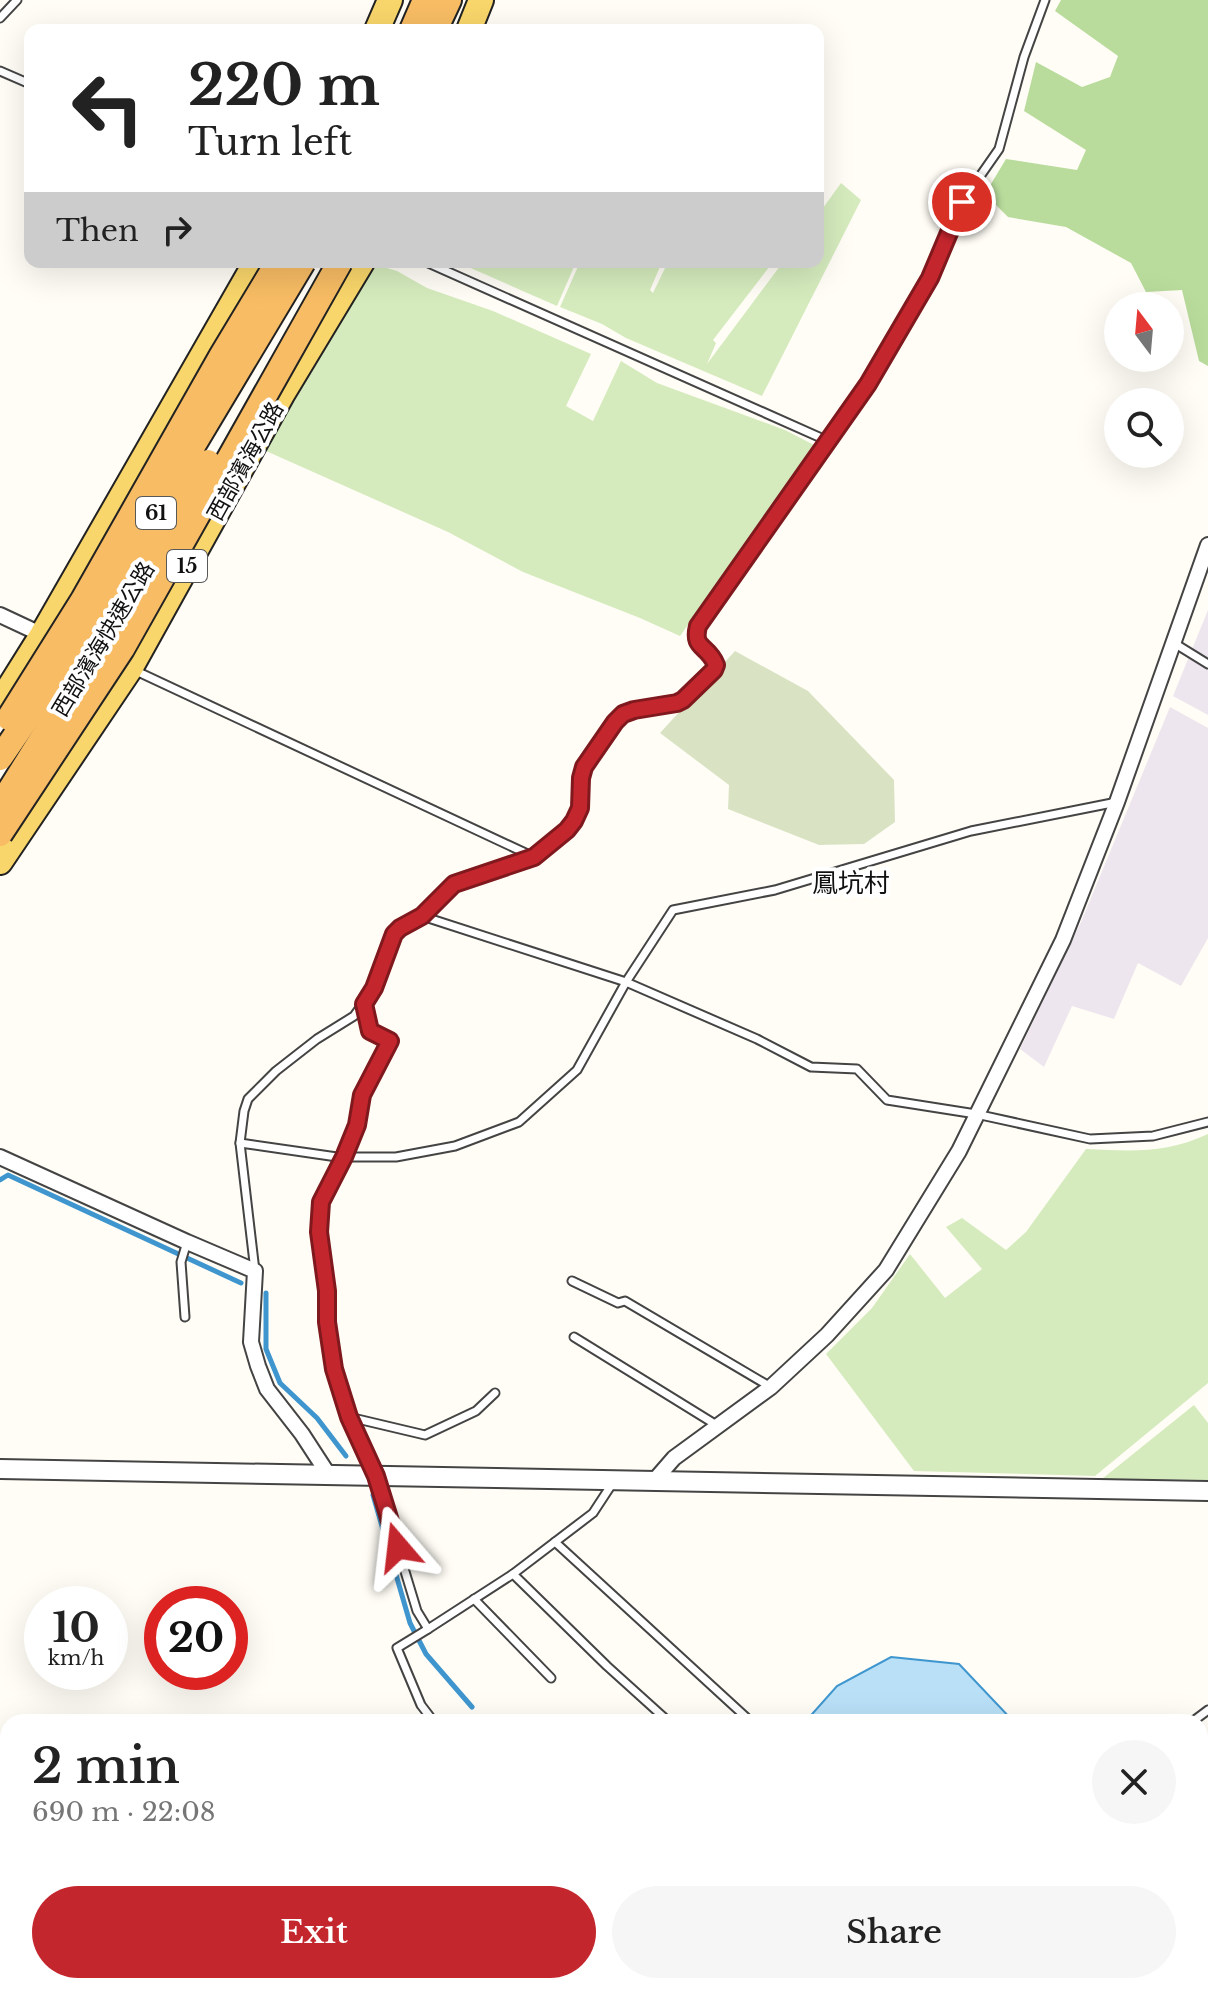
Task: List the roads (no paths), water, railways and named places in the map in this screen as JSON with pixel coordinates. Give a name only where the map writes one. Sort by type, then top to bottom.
[{"type":"highway","points":[[415,24],[425,0]]},
{"type":"highway","points":[[438,24],[449,0]]},
{"type":"highway","points":[[0,731],[83,600],[274,268]]},
{"type":"highway","name":"西部濱海快速公路","points":[[0,758],[104,606],[194,444],[299,268]]},
{"type":"highway","name":"西部濱海快速公路","points":[[0,806],[117,617],[319,268]]},
{"type":"highway","points":[[0,834],[122,649],[337,268]]},
{"type":"main road","points":[[380,24],[390,0]]},
{"type":"main road","points":[[471,24],[481,0]]},
{"type":"main road","points":[[0,702],[42,635],[253,268]]},
{"type":"main road","name":"西部濱海公路","points":[[0,862],[130,669],[283,393],[358,268]]},
{"type":"street","points":[[654,1481],[674,1458],[771,1387],[827,1335],[886,1270],[959,1151],[1063,940],[1117,802],[1208,545]]},
{"type":"street","points":[[0,615],[130,669]]},
{"type":"street","points":[[0,1157],[255,1271],[251,1342],[258,1366],[267,1389],[328,1474]]},
{"type":"street","points":[[0,1469],[1208,1491]]},
{"type":"lane","points":[[0,18],[17,0]]},
{"type":"lane","points":[[255,1271],[240,1143],[248,1099],[276,1071],[317,1039],[354,1016],[374,988],[394,934],[400,928],[422,916],[454,884],[534,857],[567,830],[580,808],[584,767],[623,714],[683,700],[714,670],[716,665],[712,655],[696,639],[698,626],[868,384],[930,278],[962,202],[999,149],[1024,57],[1045,0]]},
{"type":"lane","points":[[0,71],[24,81]]},
{"type":"lane","points":[[439,268],[828,441]]},
{"type":"lane","points":[[1174,643],[1208,664]]},
{"type":"lane","points":[[130,669],[534,857]]},
{"type":"lane","points":[[240,1143],[344,1157],[396,1157],[455,1146],[519,1122],[577,1070],[626,982],[673,910],[775,890],[971,831],[1117,802]]},
{"type":"lane","points":[[422,916],[626,982],[757,1039],[811,1067],[857,1069],[887,1100],[976,1114],[1090,1139],[1153,1136],[1208,1122]]},
{"type":"lane","points":[[364,1004],[370,1031],[390,1041],[362,1095],[357,1125],[321,1202],[319,1232],[327,1291],[327,1322],[334,1369],[349,1417],[376,1476],[417,1611],[428,1629]]},
{"type":"lane","points":[[185,1317],[181,1262],[187,1242]]},
{"type":"lane","points":[[572,1281],[618,1303],[625,1301],[771,1387]]},
{"type":"lane","points":[[574,1337],[718,1426]]},
{"type":"lane","points":[[349,1417],[425,1435],[476,1411],[495,1393]]},
{"type":"lane","points":[[428,1714],[421,1705],[397,1648],[513,1574],[593,1513],[614,1480]]},
{"type":"lane","points":[[555,1542],[743,1714]]},
{"type":"lane","points":[[513,1574],[660,1714]]},
{"type":"lane","points":[[474,1599],[551,1678]]},
{"type":"water","points":[[891,1657],[959,1664],[1006,1714],[812,1714],[837,1686]]},
{"type":"waterway","points":[[0,1180],[8,1175],[241,1283]]},
{"type":"waterway","points":[[266,1293],[266,1349],[280,1383],[317,1418],[346,1456]]},
{"type":"waterway","points":[[373,1495],[410,1623],[426,1654],[472,1707]]},
{"type":"district","name":"鳳坑村","points":[[851,883]]}]
